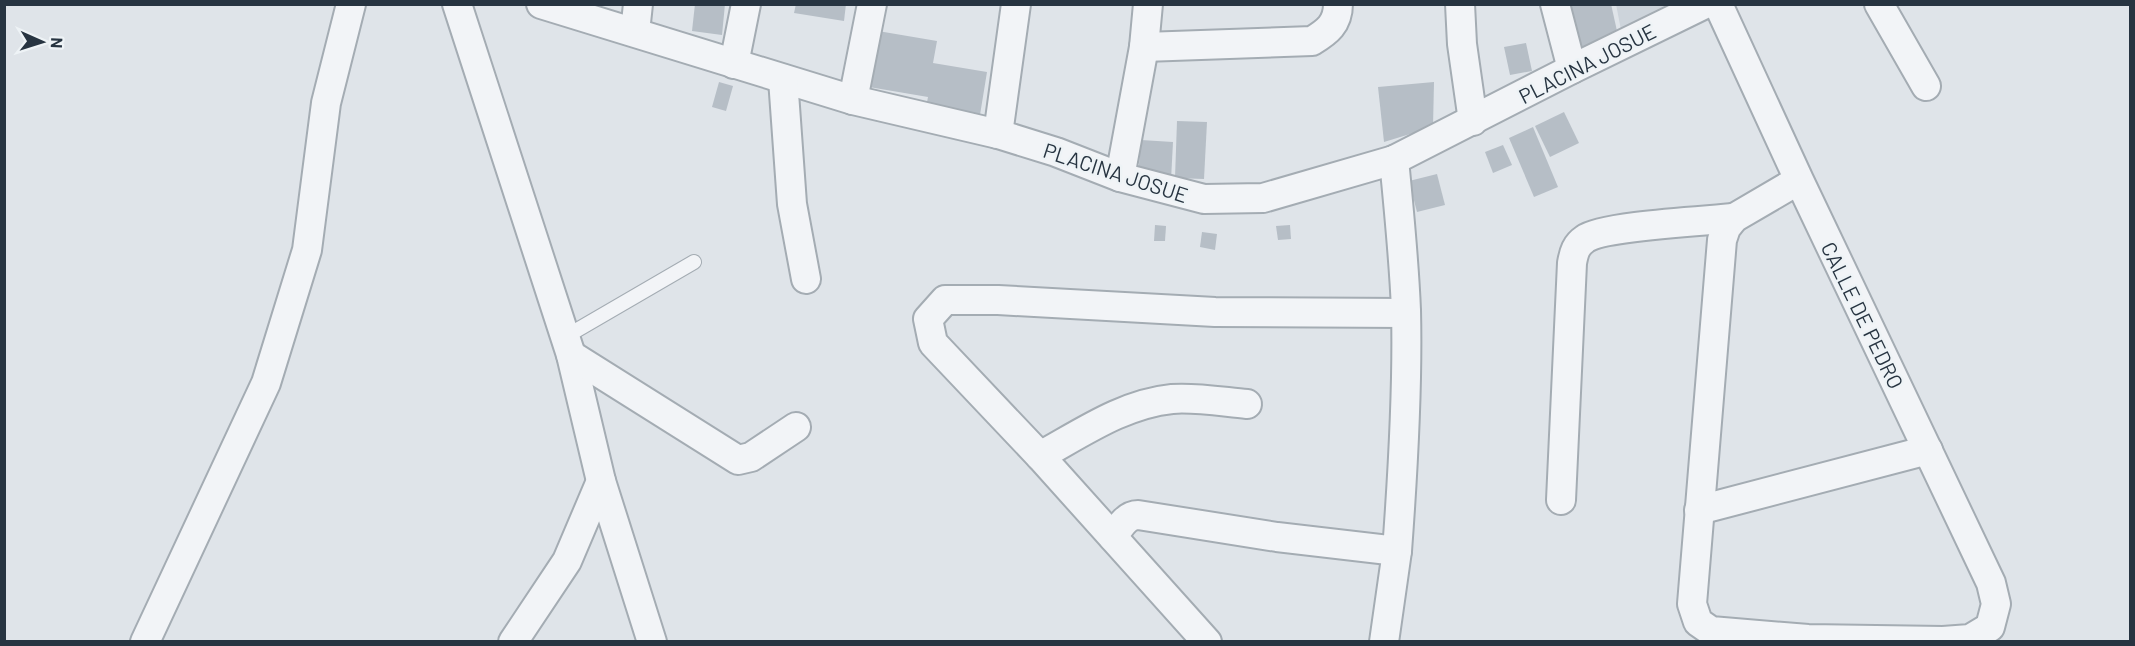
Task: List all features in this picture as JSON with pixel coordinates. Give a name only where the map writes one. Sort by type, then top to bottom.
[{"type":"street","points":[[145,642],[266,383],[307,250],[327,103],[351,4]]},
{"type":"street","points":[[457,4],[568,346],[601,481],[652,642]]},
{"type":"street","name":"PLACINA JOSUE","points":[[541,4],[636,18],[734,64],[853,100],[998,134],[1056,152],[1120,177],[1204,199],[1263,198],[1394,160],[1705,4]]},
{"type":"street","points":[[734,64],[746,4]]},
{"type":"street","points":[[853,100],[872,4]]},
{"type":"street","points":[[998,134],[1016,4]]},
{"type":"street","points":[[1120,177],[1144,47],[1148,4]]},
{"type":"street","points":[[1144,47],[1312,41],[1330,30],[1338,4]]},
{"type":"street","points":[[1460,4],[1462,44],[1473,121]]},
{"type":"street","points":[[1555,4],[1572,69]]},
{"type":"street","name":"CALLE DE PEDRO","points":[[1718,4],[1799,180],[1991,582],[1996,604],[1990,627],[1970,639],[1942,641],[1766,639]]},
{"type":"street","points":[[1879,4],[1926,86]]},
{"type":"street","points":[[783,79],[792,204],[806,279]]},
{"type":"street","points":[[1384,642],[1397,551],[1404,448],[1406,313],[1404,261],[1394,160]]},
{"type":"street","points":[[1766,639],[1711,631],[1698,622],[1692,604],[1722,240],[1726,228],[1734,218],[1799,180]]},
{"type":"street","points":[[1562,500],[1572,263],[1575,248],[1586,237],[1612,230],[1734,218]]},
{"type":"street","points":[[1207,642],[1040,456],[933,342],[928,318],[945,300],[1008,300],[1215,312],[1406,313]]},
{"type":"street","points":[[568,346],[738,460],[751,457],[796,427]]},
{"type":"street","points":[[1040,456],[1117,413],[1143,405],[1174,399],[1247,404]]},
{"type":"street","points":[[1699,510],[1928,450]]},
{"type":"street","points":[[513,642],[567,561],[601,481]]},
{"type":"street","points":[[1113,537],[1127,518],[1138,514],[1277,537],[1397,551]]},
{"type":"lane","points":[[568,346],[694,262]]},
{"type":"shaded area","points":[[1616,4],[1669,5],[1621,30]]},
{"type":"building","points":[[695,4],[725,4],[722,35],[692,31]]},
{"type":"building","points":[[796,4],[846,4],[844,21],[794,13]]},
{"type":"building","points":[[1565,4],[1611,4],[1617,31],[1577,52]]},
{"type":"building","points":[[878,31],[937,41],[933,63],[987,72],[979,121],[926,107],[928,97],[869,87]]},
{"type":"building","points":[[1526,43],[1532,71],[1510,75],[1504,47]]},
{"type":"building","points":[[719,82],[733,86],[726,111],[712,107]]},
{"type":"building","points":[[1434,82],[1433,127],[1384,142],[1378,87]]},
{"type":"building","points":[[1564,112],[1579,143],[1550,157],[1535,126]]},
{"type":"building","points":[[1177,121],[1207,122],[1204,179],[1175,178]]},
{"type":"building","points":[[1533,127],[1558,187],[1534,197],[1509,138]]},
{"type":"building","points":[[1141,140],[1173,142],[1171,180],[1138,177]]},
{"type":"building","points":[[1503,145],[1512,165],[1493,173],[1485,152]]},
{"type":"building","points":[[1437,174],[1445,205],[1417,212],[1409,181]]},
{"type":"building","points":[[1155,225],[1166,226],[1165,241],[1154,241]]},
{"type":"building","points":[[1290,225],[1291,239],[1278,240],[1276,226]]},
{"type":"building","points":[[1202,232],[1217,234],[1215,250],[1200,247]]}]
